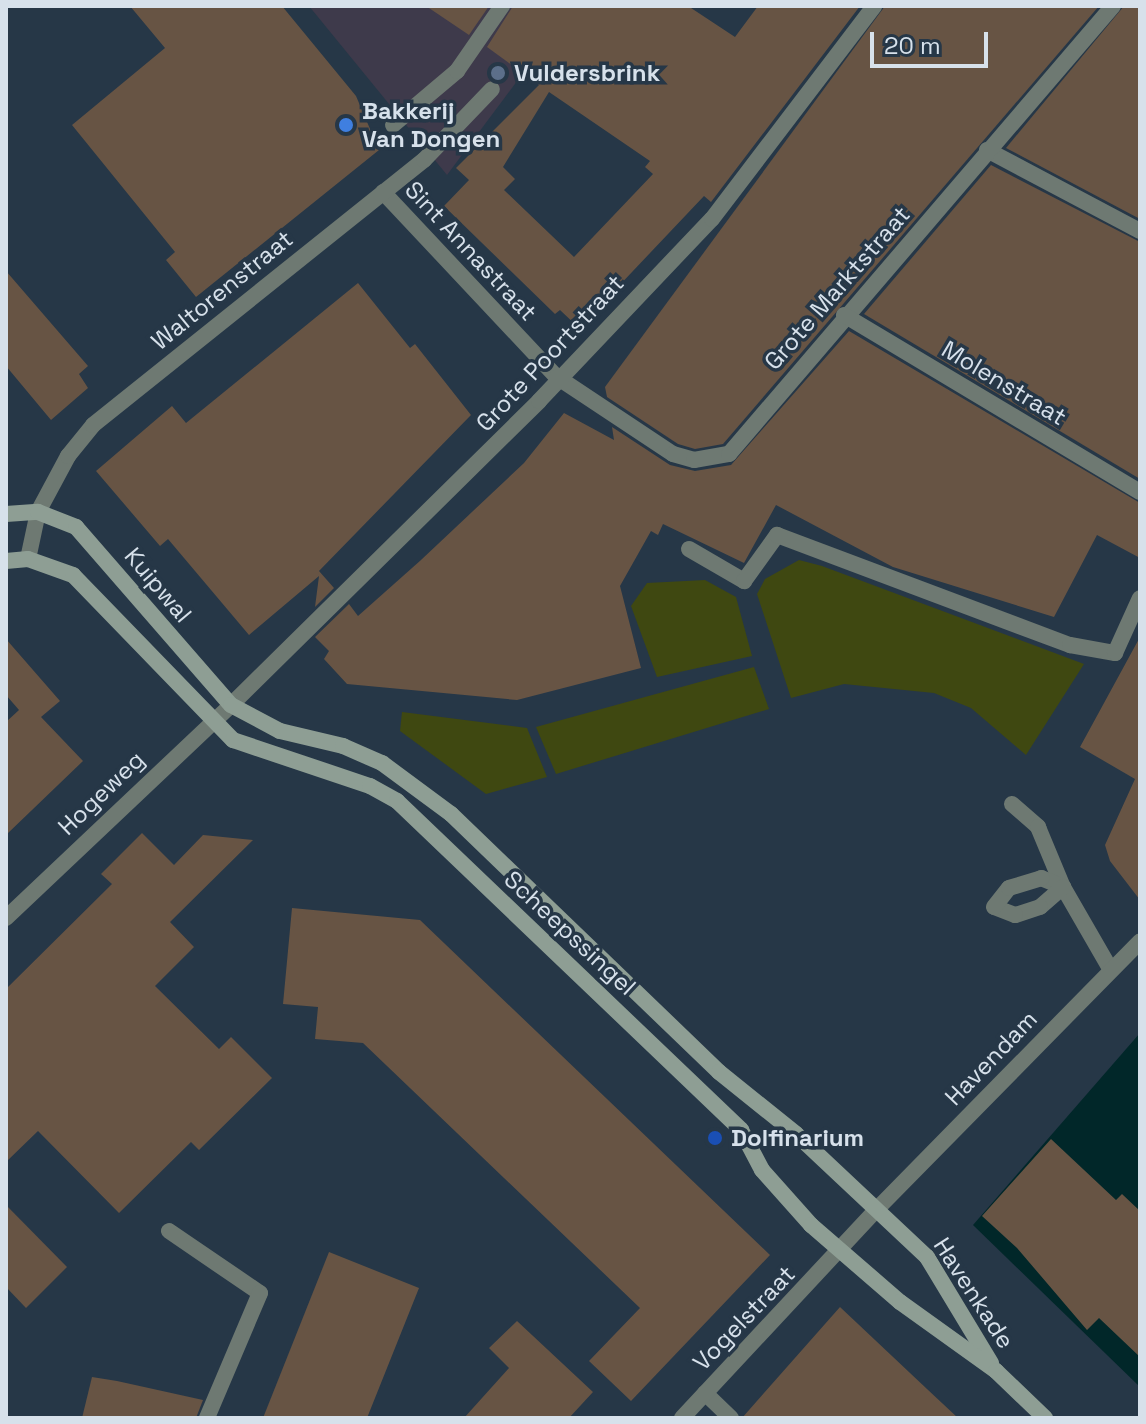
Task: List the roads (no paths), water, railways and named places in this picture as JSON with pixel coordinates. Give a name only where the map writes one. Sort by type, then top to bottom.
[{"type":"street","points":[[393,125],[457,71],[502,6]]},
{"type":"street","name":"Grote Poortstraat","points":[[231,705],[488,453],[557,377],[712,219],[874,6]]},
{"type":"street","name":"Grote Marktstraat","points":[[557,377],[673,454],[694,460],[729,454],[844,315],[1113,6]]},
{"type":"street","name":"Waltorenstraat","points":[[28,559],[38,512],[68,456],[93,425],[424,160],[492,89]]},
{"type":"street","points":[[987,150],[1140,231]]},
{"type":"street","name":"Sint Annastraat","points":[[383,192],[557,377]]},
{"type":"street","name":"Molenstraat","points":[[844,315],[1140,492]]},
{"type":"street","points":[[6,514],[38,512]]},
{"type":"street","name":"Kuipwal","points":[[38,512],[76,527],[90,540],[231,705]]},
{"type":"street","points":[[689,549],[744,581],[777,535],[1070,645],[1115,653],[1140,598]]},
{"type":"street","points":[[6,561],[28,559]]},
{"type":"street","name":"Kuipwal","points":[[28,559],[73,575],[100,598],[213,721]]},
{"type":"street","name":"Hogeweg","points":[[6,918],[167,762],[231,705]]},
{"type":"street","name":"Scheepssingel","points":[[231,705],[280,731],[343,746],[412,781],[719,1072],[877,1209]]},
{"type":"street","name":"Scheepssingel","points":[[213,721],[233,740],[264,754],[370,786],[397,801],[741,1130],[762,1170],[842,1252]]},
{"type":"street","points":[[1012,804],[1038,827],[1063,887],[1111,970]]},
{"type":"street","name":"Havendam","points":[[842,1252],[877,1209],[1140,941]]},
{"type":"street","name":"Havenkade","points":[[877,1209],[927,1257],[996,1371]]},
{"type":"street","points":[[169,1231],[260,1293],[207,1418]]},
{"type":"street","name":"Havenkade","points":[[842,1252],[996,1371],[1045,1418]]},
{"type":"street","name":"Vogelstraat","points":[[682,1418],[842,1252]]},
{"type":"street","points":[[705,1393],[731,1418]]},
{"type":"place","name":"Vuldersbrink","points":[[498,73]]},
{"type":"place","name":"Bakkerij Van Dongen","points":[[346,125]]},
{"type":"place","name":"Dolfinarium","points":[[715,1138]]}]
